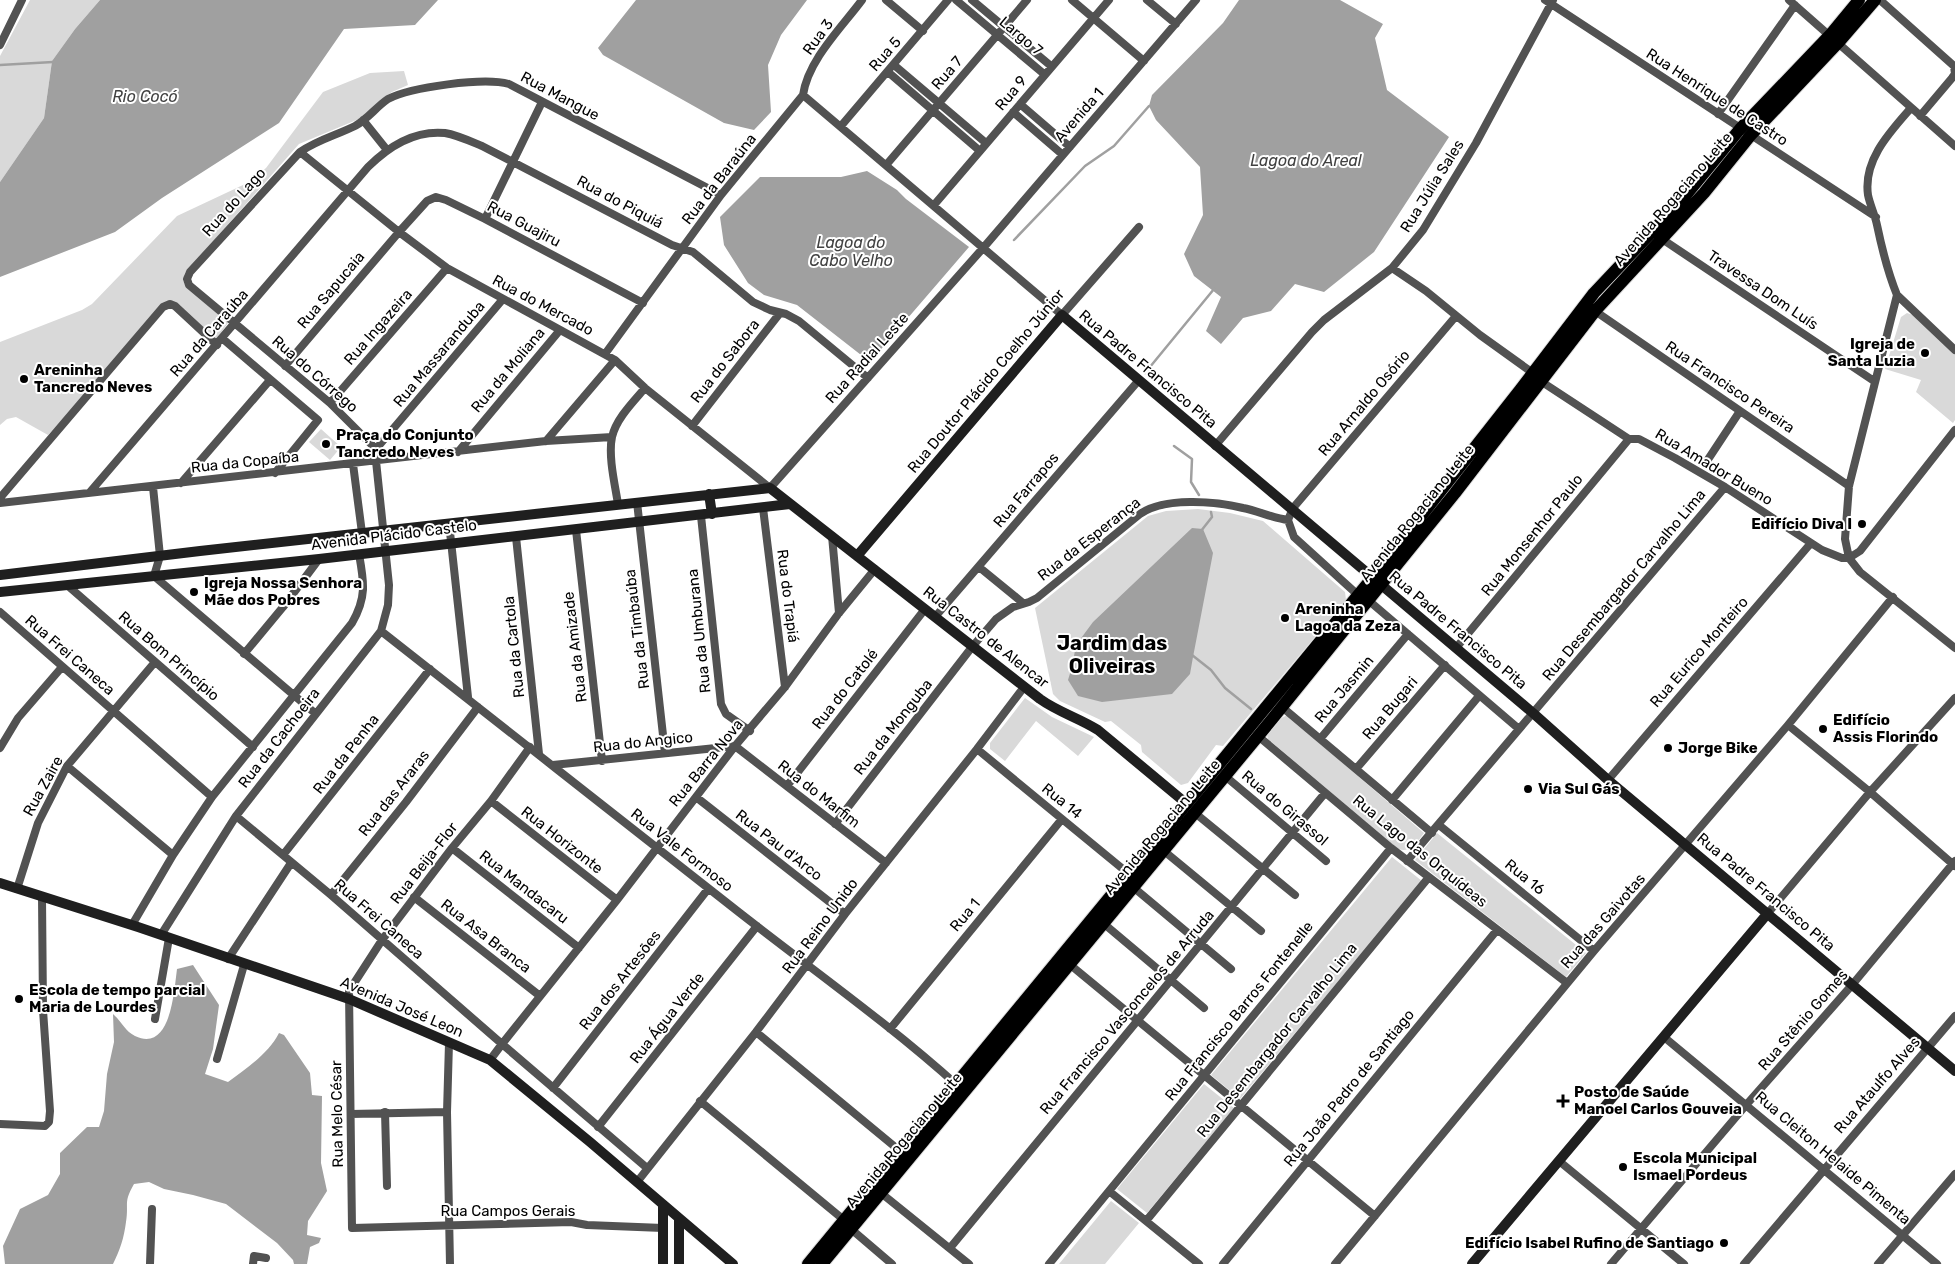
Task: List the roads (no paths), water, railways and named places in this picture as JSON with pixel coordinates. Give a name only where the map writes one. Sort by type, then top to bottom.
[{"type":"main road","name":"Avenida Rogaciano Leite","points":[[1834,39],[1859,0]]},
{"type":"main road","name":"Avenida Rogaciano Leite","points":[[1065,961],[1103,924],[1164,851],[1191,808],[1376,581],[1455,493],[1538,378],[1594,293],[1834,39],[1875,0]]},
{"type":"main road","name":"Avenida Rogaciano Leite","points":[[1538,378],[1595,311],[1704,193],[1745,132]]},
{"type":"main road","name":"Avenida Rogaciano Leite","points":[[808,1264],[881,1193],[960,1088],[1065,961],[1129,874],[1191,808],[1225,776],[1261,723]]},
{"type":"main road","name":"Avenida Rogaciano Leite","points":[[822,1264],[900,1151],[960,1088]]},
{"type":"street","points":[[0,45],[22,0]]},
{"type":"street","name":"Rua 3","points":[[804,95],[805,81],[818,58],[862,0]]},
{"type":"street","points":[[886,0],[923,31]]},
{"type":"street","name":"Rua 5","points":[[841,126],[948,0]]},
{"type":"street","name":"Largo 7","points":[[956,0],[1044,74]]},
{"type":"street","name":"Largo 7","points":[[972,0],[1051,66]]},
{"type":"street","name":"Rua 7","points":[[887,164],[1027,0]]},
{"type":"street","points":[[1072,0],[1144,61]]},
{"type":"street","name":"Rua 9","points":[[934,205],[1108,0]]},
{"type":"street","points":[[1147,0],[1176,24]]},
{"type":"street","name":"Avenida 1","points":[[984,247],[1196,0]]},
{"type":"street","points":[[1880,0],[1950,63],[1955,70],[1952,78],[1920,116]]},
{"type":"street","name":"Rua Henrique de Castro","points":[[1549,1],[1876,217]]},
{"type":"street","name":"Rua Júlia Sales","points":[[1215,446],[1312,332],[1324,320],[1392,268],[1435,213],[1476,143],[1549,1]]},
{"type":"street","points":[[1718,114],[1792,2],[1955,146]]},
{"type":"street","points":[[894,64],[986,143]]},
{"type":"street","points":[[888,72],[980,151]]},
{"type":"street","name":"Rua Mangue","points":[[300,152],[316,142],[353,127],[396,95],[428,87],[502,82],[721,196]]},
{"type":"street","name":"Rua Padre Francisco Pita","points":[[804,95],[1215,446],[1293,508],[1376,581],[1533,713],[1608,780],[1687,844],[1955,1071]]},
{"type":"street","name":"Rua da Baraúna","points":[[605,354],[721,196],[804,95]]},
{"type":"street","points":[[485,219],[542,102]]},
{"type":"street","points":[[1020,104],[1070,147]]},
{"type":"street","points":[[1911,108],[1879,148],[1869,172],[1868,196],[1876,217],[1883,249],[1897,295],[1955,350]]},
{"type":"street","points":[[1013,112],[1063,155]]},
{"type":"street","points":[[363,120],[387,150]]},
{"type":"street","name":"Rua do Piquiá","points":[[348,191],[368,167],[387,150],[404,140],[432,133],[445,134],[482,146],[682,249],[693,252],[753,302],[800,321],[868,378]]},
{"type":"street","name":"Rua do Mercado","points":[[300,152],[447,268],[614,360],[645,388],[770,488]]},
{"type":"street","name":"Rua do Lago","points":[[190,272],[300,152]]},
{"type":"street","name":"Rua da Caraúba","points":[[90,492],[224,338],[348,191]]},
{"type":"street","name":"Rua Guajiru","points":[[399,232],[427,201],[436,197],[485,219],[643,303]]},
{"type":"street","name":"Rua Doutor Plácido Coelho Júnior","points":[[857,556],[1139,227]]},
{"type":"street","name":"Rua Sapucaia","points":[[285,366],[399,232]]},
{"type":"street","name":"Travessa Dom Luís","points":[[1662,238],[1874,381]]},
{"type":"street","name":"Rua Radial Leste","points":[[770,488],[984,247]]},
{"type":"street","name":"Rua Ingazeira","points":[[330,403],[447,268]]},
{"type":"street","name":"Rua Amador Bueno","points":[[1392,268],[1538,378],[1628,439],[1639,439],[1725,487],[1822,550],[1842,558],[1849,558]]},
{"type":"street","name":"Rua do Córrego","points":[[190,272],[187,279],[189,285],[234,325],[330,403],[376,449]]},
{"type":"street","points":[[1897,295],[1849,486],[1844,530],[1849,558],[1860,572],[1955,648]]},
{"type":"street","name":"Rua Massaranduba","points":[[376,449],[503,299]]},
{"type":"street","points":[[0,498],[163,308],[170,304],[175,306],[217,345]]},
{"type":"street","name":"Rua Francisco Pereira","points":[[1595,311],[1849,486]]},
{"type":"street","name":"Rua do Sabora","points":[[692,426],[780,313]]},
{"type":"street","name":"Rua Arnaldo Osório","points":[[1293,508],[1456,316]]},
{"type":"street","name":"Rua da Moliana","points":[[458,452],[560,330]]},
{"type":"street","points":[[224,338],[318,420],[275,472]]},
{"type":"street","points":[[546,441],[614,360]]},
{"type":"street","points":[[181,482],[270,380]]},
{"type":"street","name":"Rua Farrapos","points":[[935,617],[1139,380]]},
{"type":"street","points":[[618,504],[611,450],[612,437],[618,423],[645,388]]},
{"type":"street","points":[[1705,464],[1740,411]]},
{"type":"street","points":[[1849,558],[1860,551],[1955,430]]},
{"type":"street","name":"Rua da Copaíba","points":[[0,503],[546,441],[612,437]]},
{"type":"street","name":"Rua Monsenhor Paulo","points":[[1456,648],[1628,439]]},
{"type":"street","points":[[1948,440],[1955,445]]},
{"type":"street","points":[[376,449],[373,461],[382,531],[382,551]]},
{"type":"street","points":[[355,464],[364,533]]},
{"type":"street","points":[[153,487],[160,556],[154,576],[314,713]]},
{"type":"street","name":"Rua Desembargador Carvalho Lima","points":[[1407,861],[1725,487]]},
{"type":"street","name":"Rua Castro de Alencar","points":[[770,488],[1024,687],[1050,706],[1098,730],[1191,808]]},
{"type":"street","name":"Avenida Plácido Castelo","points":[[0,575],[770,488]]},
{"type":"street","points":[[706,515],[709,494]]},
{"type":"street","name":"Rua da Timbaúba","points":[[637,502],[665,753]]},
{"type":"street","name":"Rua da Esperança","points":[[972,647],[1002,613],[1029,602],[1045,592],[1145,510],[1165,504],[1198,502],[1232,505],[1288,520]]},
{"type":"street","name":"Avenida Plácido Castelo","points":[[0,592],[320,559],[452,542],[516,537],[790,504]]},
{"type":"street","name":"Rua do Trapiá","points":[[763,508],[785,686]]},
{"type":"street","points":[[1293,508],[1288,520],[1294,537],[1519,729]]},
{"type":"street","name":"Rua da Umburana","points":[[706,515],[721,704],[726,714],[750,731]]},
{"type":"street","points":[[449,524],[468,697]]},
{"type":"street","name":"Rua da Amizade","points":[[576,530],[602,761]]},
{"type":"street","points":[[832,536],[839,613]]},
{"type":"street","name":"Rua da Cartola","points":[[516,537],[538,754]]},
{"type":"street","name":"Rua Eurico Monteiro","points":[[1608,780],[1811,543]]},
{"type":"street","name":"Rua da Cachoeira","points":[[161,935],[236,816],[314,713],[381,631],[389,597],[382,551]]},
{"type":"street","name":"Rua da Cachoeira","points":[[135,926],[173,855],[212,797],[352,623],[363,599],[362,553]]},
{"type":"street","points":[[244,654],[320,559]]},
{"type":"street","points":[[979,567],[1023,603]]},
{"type":"street","name":"Rua Barra Nova","points":[[502,1044],[617,900],[735,746],[750,731],[839,613],[875,569]]},
{"type":"street","name":"Rua Bom Princípio","points":[[67,585],[252,747]]},
{"type":"street","name":"Rua das Gaivotas","points":[[1336,1264],[1567,983],[1788,725],[1893,597]]},
{"type":"street","name":"Rua do Catolé","points":[[787,786],[925,609]]},
{"type":"street","name":"Rua Frei Caneca","points":[[0,612],[212,797]]},
{"type":"street","name":"Rua Vale Formoso","points":[[381,631],[468,697],[478,707],[708,889],[890,1029],[960,1088]]},
{"type":"street","name":"Rua Jasmin","points":[[1320,739],[1408,634]]},
{"type":"street","name":"Rua da Monguba","points":[[835,824],[972,647]]},
{"type":"street","name":"Rua Zaire","points":[[17,889],[38,823],[67,766],[155,662]]},
{"type":"street","name":"Rua Bugari","points":[[1356,769],[1445,665]]},
{"type":"street","points":[[0,748],[24,712],[62,667]]},
{"type":"street","name":"Rua da Penha","points":[[283,855],[430,669]]},
{"type":"street","name":"Rua Reino Unido","points":[[637,1182],[756,1032],[845,914],[978,749],[1024,687]]},
{"type":"street","points":[[1392,800],[1480,696]]},
{"type":"street","points":[[1472,1264],[1870,792],[1955,698]]},
{"type":"street","name":"Rua Lago das Orquídeas","points":[[1277,703],[1432,833]]},
{"type":"street","name":"Rua das Araras","points":[[331,895],[406,802],[478,707]]},
{"type":"street","name":"Rua Lago das Orquídeas","points":[[1261,723],[1325,793],[1407,861],[1567,983]]},
{"type":"street","points":[[1788,725],[1954,863]]},
{"type":"street","name":"Rua do Angico","points":[[553,765],[735,746]]},
{"type":"street","name":"Rua do Marfim","points":[[735,746],[886,863]]},
{"type":"street","name":"Rua Beija-Flor","points":[[349,999],[349,991],[382,940],[530,747]]},
{"type":"street","name":"Rua 14","points":[[978,749],[1129,874]]},
{"type":"street","points":[[67,766],[173,855]]},
{"type":"street","name":"Rua do Girassol","points":[[1225,776],[1326,860]]},
{"type":"street","name":"Rua Francisco Vasconcelos de Arruda","points":[[950,1248],[1325,793]]},
{"type":"street","name":"Rua Pau d'Arco","points":[[696,798],[845,914]]},
{"type":"street","name":"Rua Horizonte","points":[[490,801],[617,900]]},
{"type":"street","points":[[1191,808],[1295,895]]},
{"type":"street","name":"Rua Frei Caneca","points":[[236,816],[331,895],[647,1168]]},
{"type":"street","name":"Rua 1","points":[[890,1029],[1062,820]]},
{"type":"street","name":"Rua 16","points":[[1439,825],[1594,951]]},
{"type":"street","name":"Rua Mandacaru","points":[[452,848],[579,948]]},
{"type":"street","name":"Rua Francisco Barros Fontenelle","points":[[1049,1264],[1391,848]]},
{"type":"street","points":[[1164,851],[1233,906],[1260,931]]},
{"type":"street","points":[[228,959],[291,862]]},
{"type":"street","name":"Rua Stênio Gomes","points":[[1611,1264],[1747,1104],[1852,985],[1954,863]]},
{"type":"street","name":"Rua Desembargador Carvalho Lima","points":[[1146,1221],[1429,877]]},
{"type":"street","name":"Avenida José Leon","points":[[0,883],[135,926],[349,999],[490,1060],[733,1264]]},
{"type":"street","points":[[1133,887],[1231,969]]},
{"type":"street","name":"Rua dos Artesões","points":[[553,1088],[708,889]]},
{"type":"street","points":[[0,1124],[45,1126],[49,1122],[50,1111],[43,1010],[42,897]]},
{"type":"street","name":"Rua Asa Branca","points":[[414,897],[540,996]]},
{"type":"street","points":[[1103,924],[1204,1008]]},
{"type":"street","name":"Rua Água Verde","points":[[598,1127],[757,926]]},
{"type":"street","name":"Rua João Pedro de Santiago","points":[[1223,1264],[1497,930]]},
{"type":"street","points":[[154,1019],[161,935]]},
{"type":"street","points":[[1065,961],[1375,1216]]},
{"type":"street","points":[[217,1059],[244,964]]},
{"type":"street","name":"Rua Melo César","points":[[349,999],[352,1228]]},
{"type":"street","name":"Rua Ataulfo Alves","points":[[1744,1264],[1955,1016]]},
{"type":"street","points":[[756,1032],[900,1151]]},
{"type":"street","name":"Rua Cleiton Helaide Pimenta","points":[[1664,1037],[1824,1168],[1937,1264]]},
{"type":"street","points":[[449,1043],[447,1112],[450,1264]]},
{"type":"street","points":[[490,1060],[502,1044]]},
{"type":"street","points":[[700,1101],[848,1224],[892,1264]]},
{"type":"street","points":[[385,1112],[387,1186]]},
{"type":"street","points":[[351,1114],[447,1112]]},
{"type":"street","points":[[1559,1161],[1684,1264]]},
{"type":"street","points":[[1878,1264],[1955,1174]]},
{"type":"street","points":[[1109,1191],[1199,1264]]},
{"type":"street","points":[[881,1193],[969,1264]]},
{"type":"street","points":[[663,1205],[663,1264]]},
{"type":"street","points":[[150,1264],[152,1209]]},
{"type":"street","points":[[678,1219],[679,1264]]},
{"type":"street","name":"Rua Campos Gerais","points":[[352,1228],[571,1222],[587,1225],[663,1228]]},
{"type":"street","points":[[253,1264],[254,1256],[266,1258]]},
{"type":"water","name":"Rio Cocó","points":[[100,0],[438,0],[415,25],[344,29],[279,123],[162,198],[115,232],[0,277],[0,182],[44,118],[52,61],[75,29]]},
{"type":"water","points":[[636,0],[807,0],[781,35],[768,65],[771,112],[754,130],[724,123],[603,55],[598,48]]},
{"type":"water","name":"Lagoa do Areal","points":[[1239,0],[1340,0],[1383,24],[1375,38],[1387,90],[1449,137],[1374,252],[1324,292],[1295,284],[1271,311],[1243,318],[1221,344],[1206,331],[1221,297],[1194,276],[1184,254],[1203,215],[1200,167],[1156,120],[1149,106],[1152,95],[1223,23]]},
{"type":"water","name":"Lagoa do Cabo Velho","points":[[867,171],[897,190],[969,247],[870,362],[797,305],[764,295],[748,283],[724,245],[720,217],[760,177],[841,177]]},
{"type":"water","points":[[1192,528],[1203,529],[1213,553],[1190,674],[1172,694],[1102,702],[1078,696],[1068,680],[1076,645],[1093,622]]},
{"type":"water","points":[[193,965],[219,1005],[213,1049],[205,1074],[228,1082],[263,1054],[279,1033],[284,1035],[310,1073],[312,1095],[322,1096],[321,1163],[327,1191],[308,1221],[307,1235],[321,1238],[319,1243],[310,1247],[307,1264],[294,1264],[293,1260],[277,1243],[226,1204],[164,1189],[149,1182],[134,1184],[127,1199],[127,1216],[123,1239],[113,1264],[5,1264],[3,1246],[20,1209],[48,1195],[60,1174],[60,1153],[87,1127],[99,1127],[104,1111],[107,1074],[114,1042],[113,1014],[135,1036],[147,1039],[156,1036],[163,1028],[168,1017],[172,1004],[177,969]]},
{"type":"waterway","points":[[0,65],[53,62]]},
{"type":"waterway","points":[[1014,240],[1085,166],[1114,146],[1151,106]]},
{"type":"waterway","points":[[1145,373],[1214,289]]},
{"type":"waterway","points":[[1174,446],[1192,459],[1191,482],[1199,495]]},
{"type":"waterway","points":[[1201,531],[1212,517],[1211,512]]},
{"type":"waterway","points":[[1192,655],[1211,670],[1225,688],[1251,709]]},
{"type":"place","name":"Igreja de Santa Luzia","points":[[1925,353]]},
{"type":"place","name":"Areninha Tancredo Neves","points":[[24,379]]},
{"type":"place","name":"Praça do Conjunto Tancredo Neves","points":[[326,444]]},
{"type":"place","name":"Edifício Diva I","points":[[1862,524]]},
{"type":"place","name":"Igreja Nossa Senhora Mãe dos Pobres","points":[[194,592]]},
{"type":"place","name":"Areninha Lagoa da Zeza","points":[[1285,618]]},
{"type":"place","name":"Edifício Assis Florindo","points":[[1823,729]]},
{"type":"place","name":"Jorge Bike","points":[[1668,748]]},
{"type":"place","name":"Via Sul Gás","points":[[1528,789]]},
{"type":"place","name":"Escola de tempo parcial Maria de Lourdes","points":[[19,999]]},
{"type":"place","name":"Posto de Saúde Manoel Carlos Gouveia","points":[[1563,1101]]},
{"type":"place","name":"Escola Municipal Ismael Pordeus","points":[[1623,1167]]},
{"type":"place","name":"Edifício Isabel Rufino de Santiago","points":[[1724,1243]]},
{"type":"district","name":"Jardim das Oliveiras","points":[[1112,654]]}]
